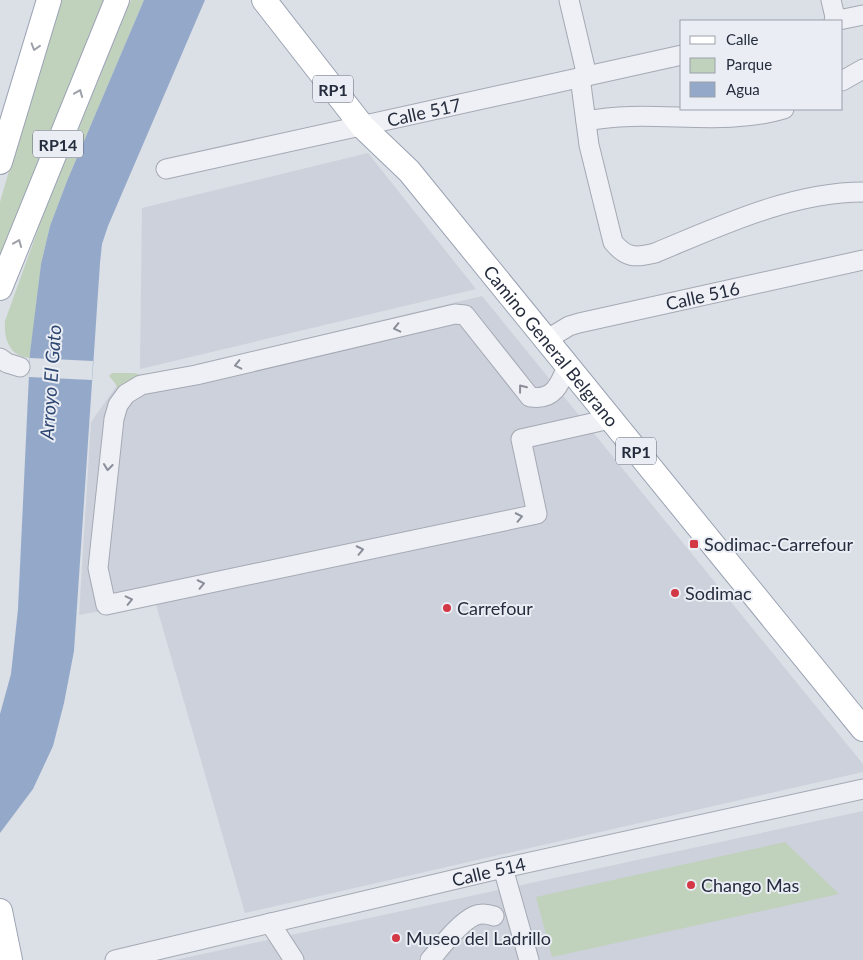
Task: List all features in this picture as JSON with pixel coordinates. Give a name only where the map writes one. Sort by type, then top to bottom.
[{"type":"main road","name":"RP14","points":[[0,162],[49,0]]},
{"type":"main road","name":"RP14","points":[[0,288],[117,0]]},
{"type":"main road","name":"Camino General Belgrano","points":[[264,0],[371,125],[863,729]]},
{"type":"main road","name":"Camino General Belgrano","points":[[282,0],[371,125]]},
{"type":"main road","points":[[0,911],[10,960]]},
{"type":"street","points":[[569,0],[584,77],[589,145],[613,242],[621,252],[630,256],[643,256],[655,253],[736,219],[770,209],[822,196],[863,192]]},
{"type":"street","points":[[831,0],[835,20]]},
{"type":"street","points":[[840,20],[863,15]]},
{"type":"street","name":"Calle 517","points":[[166,169],[680,55]]},
{"type":"street","points":[[843,80],[863,69]]},
{"type":"street","points":[[586,121],[606,117],[636,115],[734,117],[758,115],[780,110]]},
{"type":"street","name":"Calle 516","points":[[546,340],[569,326],[579,323],[863,260]]},
{"type":"street","points":[[567,366],[560,384],[551,394],[538,398],[530,397],[465,316],[455,314],[196,375],[141,385],[126,394],[118,405],[114,419],[98,568],[106,605],[537,514],[520,439],[610,419]]},
{"type":"street","points":[[0,358],[20,367],[0,371]]},
{"type":"street","name":"Calle 514","points":[[115,960],[503,868],[863,788]]},
{"type":"street","points":[[503,868],[529,960]]},
{"type":"street","points":[[430,960],[461,926],[474,916],[480,914],[494,916]]},
{"type":"street","points":[[270,923],[294,960]]},
{"type":"shaded area","points":[[368,153],[476,289],[140,369],[142,208]]},
{"type":"shaded area","name":"Carrefour","points":[[482,296],[863,764],[863,772],[245,913],[155,601],[79,615],[91,422],[118,384]]},
{"type":"shaded area","name":"Chango Mas","points":[[863,811],[863,960],[175,960]]},
{"type":"green space","points":[[59,0],[106,0],[0,267],[0,202]]},
{"type":"green space","points":[[131,0],[144,0],[67,181],[50,226],[41,264],[30,358],[23,357],[9,346],[5,321],[41,221]]},
{"type":"green space","points":[[112,373],[134,373],[144,376],[119,391],[109,376]]},
{"type":"green space","points":[[785,842],[839,894],[552,957],[536,897]]},
{"type":"water","name":"Arroyo El Gato","points":[[144,0],[205,0],[102,244],[74,651],[53,746],[33,789],[0,833],[0,714],[11,674],[18,609],[30,353],[41,264],[50,226],[67,181]]},
{"type":"pier","points":[[30,358],[93,361],[92,380],[29,377]]},
{"type":"place","name":"Sodimac-Carrefour","points":[[694,544]]},
{"type":"place","name":"Sodimac","points":[[675,593]]},
{"type":"place","name":"Carrefour","points":[[447,608]]},
{"type":"place","name":"Chango Mas","points":[[691,885]]},
{"type":"place","name":"Museo del Ladrillo","points":[[396,938]]}]
